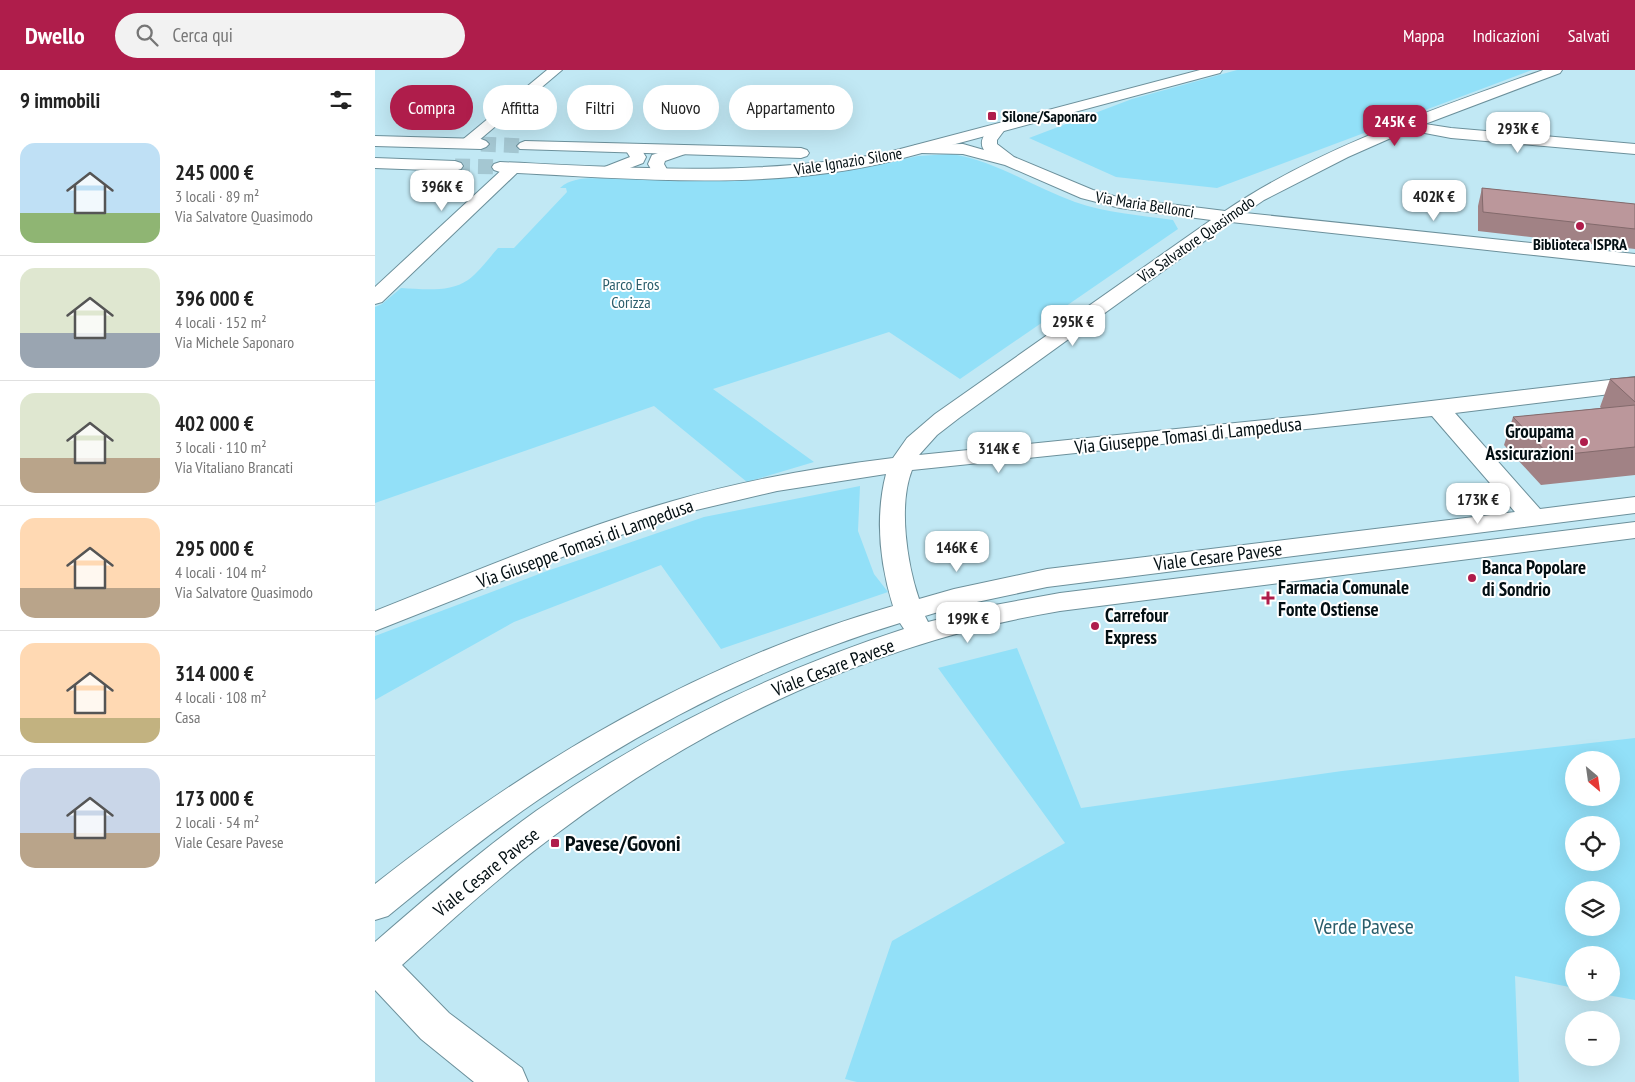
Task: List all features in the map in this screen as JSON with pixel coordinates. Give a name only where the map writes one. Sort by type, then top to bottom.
[{"type":"street","points":[[375,141],[474,144],[555,70]]},
{"type":"street","name":"Viale Ignazio Silone","points":[[837,151],[882,146],[918,139],[1183,70]]},
{"type":"street","name":"Viale Ignazio Silone","points":[[375,298],[507,168],[661,173],[743,173],[810,169],[877,160],[1215,70]]},
{"type":"street","name":"Via Salvatore Quasimodo","points":[[914,622],[900,581],[893,529],[894,501],[901,465],[917,443],[958,408],[1247,202],[1296,176],[1407,125],[1555,70]]},
{"type":"street","points":[[1407,125],[1442,132],[1635,149]]},
{"type":"street","name":"Via Maria Bellonci","points":[[997,128],[989,140],[989,146],[1008,160]]},
{"type":"street","name":"Viale Ignazio Silone","points":[[525,146],[815,153]]},
{"type":"street","name":"Via Maria Bellonci","points":[[921,148],[963,149],[1008,160],[1073,189],[1102,199],[1159,209],[1635,260]]},
{"type":"street","points":[[608,171],[637,160],[638,157],[633,149]]},
{"type":"street","points":[[661,173],[656,164],[658,158],[682,150]]},
{"type":"street","points":[[375,163],[455,166]]},
{"type":"street","name":"Via Giuseppe Tomasi di Lampedusa","points":[[375,622],[584,540],[680,507],[777,484],[901,465],[1439,409],[1635,384]]},
{"type":"street","points":[[1439,409],[1534,518]]},
{"type":"street","name":"Viale Cesare Pavese","points":[[376,963],[465,887],[546,823],[634,765],[699,727],[835,663],[973,592],[1047,578],[1635,505]]},
{"type":"street","points":[[1452,527],[1472,551]]},
{"type":"street","name":"Viale Cesare Pavese","points":[[375,905],[508,802],[601,744],[681,701],[772,658],[852,627],[988,615],[1077,599],[1635,530]]},
{"type":"street","points":[[376,963],[400,992],[425,1016],[507,1082]]},
{"type":"green space","points":[[1237,70],[1532,70],[1217,188],[1116,177],[1029,138],[1132,99]]},
{"type":"green space","name":"Parco Eros Corizza","points":[[952,154],[984,162],[1059,196],[1087,206],[1173,220],[1178,229],[960,379],[889,332],[713,389],[814,462],[747,482],[654,406],[375,503],[375,307],[382,304],[401,288],[444,289],[468,280],[498,248],[514,248],[567,192],[566,188],[560,188],[567,183],[583,179],[627,177],[811,175],[863,168],[918,156]]},
{"type":"green space","points":[[860,486],[858,531],[874,574],[888,592],[721,649],[661,565],[514,622],[375,700],[375,636],[547,571],[704,517]]},
{"type":"green space","name":"Verde Pavese","points":[[1017,648],[1081,808],[1342,771],[1635,738],[1635,1000],[1620,997],[1620,946],[1565,946],[1565,986],[1515,976],[1519,1082],[857,1082],[845,1079],[892,941],[1065,843],[938,668]]},
{"type":"building","points":[[1482,188],[1635,204],[1635,229],[1483,212]]},
{"type":"building","points":[[1635,377],[1635,402],[1610,379]]},
{"type":"building","points":[[1635,405],[1635,447],[1550,456],[1513,417]]},
{"type":"tunnel","points":[[481,144],[525,146]]},
{"type":"tunnel","points":[[455,166],[500,167]]},
{"type":"place","name":"Silone/Saponaro","points":[[992,116]]},
{"type":"place","name":"Biblioteca ISPRA","points":[[1580,226]]},
{"type":"place","name":"Groupama Assicurazioni","points":[[1584,442]]},
{"type":"place","name":"Banca Popolare di Sondrio","points":[[1472,578]]},
{"type":"place","name":"Farmacia Comunale Fonte Ostiense","points":[[1268,598]]},
{"type":"place","name":"Carrefour Express","points":[[1095,626]]},
{"type":"place","name":"Pavese/Govoni","points":[[555,843]]}]
